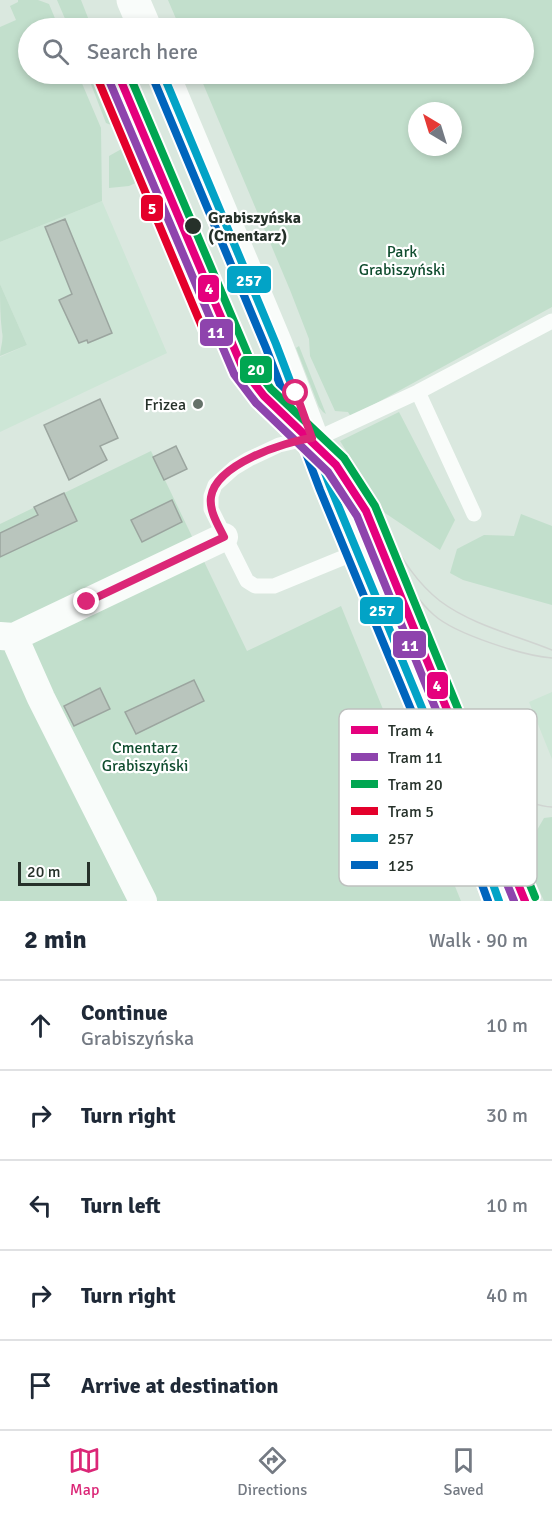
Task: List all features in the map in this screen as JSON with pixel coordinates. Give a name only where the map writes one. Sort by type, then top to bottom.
[{"type":"main road","points":[[133,0],[141,18]]},
{"type":"main road","points":[[167,84],[280,354],[357,552],[422,709]]},
{"type":"main road","points":[[494,886],[499,901]]},
{"type":"street","points":[[143,901],[41,698],[5,645],[224,537]]},
{"type":"lane","points":[[357,552],[287,582],[264,587],[255,586],[247,580],[211,509],[211,496],[215,485],[234,468],[279,445],[327,434],[418,392],[552,321]]},
{"type":"lane","points":[[418,392],[474,514]]},
{"type":"shaded area","points":[[102,201],[167,353],[0,432],[0,357],[27,345],[0,284],[0,242]]},
{"type":"shaded area","points":[[552,692],[552,759],[537,722],[537,709],[532,709],[529,702]]},
{"type":"green space","points":[[18,0],[38,0],[49,4],[55,18],[18,18],[18,84],[82,84],[101,128],[102,201],[0,242],[0,27],[16,20],[10,6]]},
{"type":"green space","points":[[57,0],[81,0],[88,18],[65,18]]},
{"type":"green space","name":"Park Grabiszyński","points":[[168,0],[552,0],[552,307],[351,417],[348,412],[335,411],[310,356],[309,339],[203,84],[534,84],[534,18],[176,18]]},
{"type":"green space","points":[[91,84],[98,84],[116,127],[106,123]]},
{"type":"green space","points":[[125,147],[140,181],[129,186],[109,188],[109,156]]},
{"type":"green space","points":[[0,284],[27,345],[0,356],[3,338]]},
{"type":"green space","points":[[299,346],[326,414],[319,407],[296,348]]},
{"type":"green space","points":[[399,412],[455,520],[440,550],[385,513],[340,441]]},
{"type":"green space","name":"Cmentarz Grabiszyński","points":[[151,451],[247,651],[341,606],[383,709],[339,709],[339,886],[455,886],[461,901],[0,901],[0,524]]},
{"type":"green space","points":[[521,514],[552,526],[552,605],[463,580],[450,573],[457,549],[484,535],[514,536]]},
{"type":"green space","points":[[552,817],[552,901],[544,901],[537,885],[537,830],[544,818]]},
{"type":"building","points":[[65,219],[112,333],[88,343],[87,340],[79,343],[59,300],[72,294],[45,227]]},
{"type":"building","points":[[100,399],[118,438],[100,446],[107,460],[69,480],[44,425]]},
{"type":"building","points":[[176,446],[187,469],[164,480],[153,457]]},
{"type":"building","points":[[64,493],[77,521],[0,557],[0,533],[38,515],[34,507]]},
{"type":"building","points":[[172,500],[182,522],[142,542],[131,520]]},
{"type":"building","points":[[194,680],[204,701],[136,734],[125,712]]},
{"type":"building","points":[[100,688],[110,709],[74,726],[64,706]]},
{"type":"tram line","name":"5","points":[[100,84],[205,334]]},
{"type":"tram line","name":"11","points":[[111,84],[234,374],[256,403],[328,472],[357,516],[436,709]]},
{"type":"tram line","name":"4","points":[[122,84],[243,369],[264,396],[336,465],[366,511],[447,709]]},
{"type":"tram line","name":"20","points":[[133,84],[252,364],[271,389],[344,458],[375,506],[458,709]]},
{"type":"tram line","points":[[388,535],[417,579],[440,601],[466,617],[552,650]]},
{"type":"tram line","points":[[401,570],[419,600],[444,622],[490,643],[552,658]]},
{"type":"tram line","points":[[537,805],[552,807]]},
{"type":"tram line","name":"11","points":[[508,886],[514,901]]},
{"type":"tram line","name":"4","points":[[519,886],[525,901]]},
{"type":"tram line","name":"20","points":[[530,886],[535,897]]},
{"type":"transit line","name":"125","points":[[156,84],[266,348],[320,490],[411,709]]},
{"type":"transit line","name":"257","points":[[167,84],[276,344],[330,486],[422,709]]},
{"type":"transit line","name":"125","points":[[482,886],[488,901]]},
{"type":"transit line","name":"257","points":[[494,886],[499,901]]},
{"type":"place","name":"Grabiszyńska (Cmentarz)","points":[[193,226]]},
{"type":"place","name":"Frizea","points":[[198,404]]},
{"type":"route","points":[[87,602],[224,537],[211,509],[211,496],[215,485],[223,476],[249,459],[279,445],[312,438],[296,393]]}]
